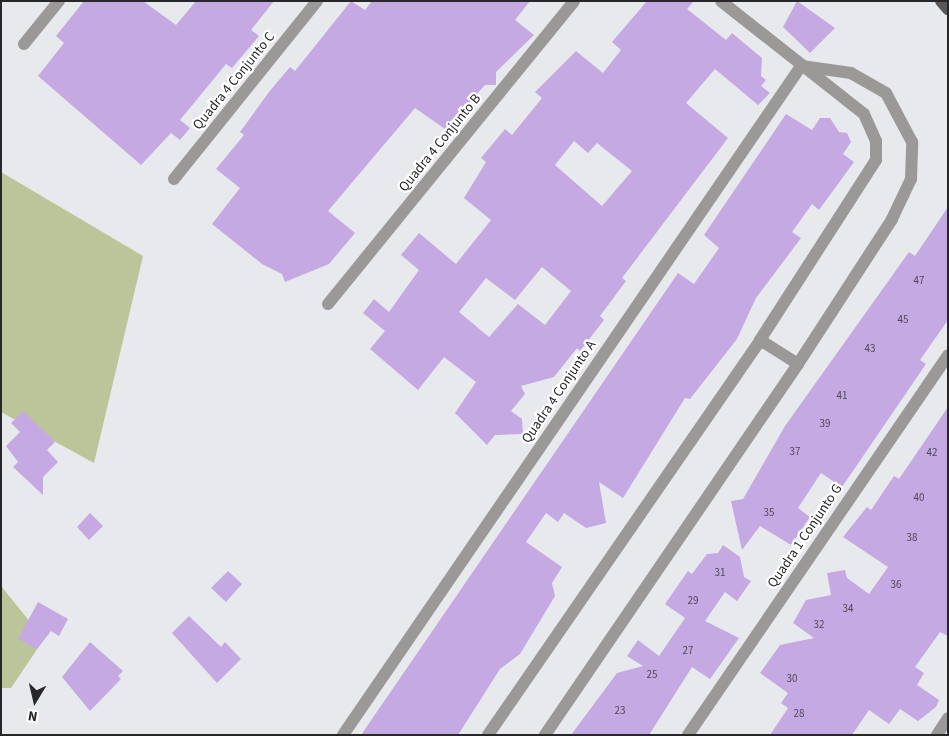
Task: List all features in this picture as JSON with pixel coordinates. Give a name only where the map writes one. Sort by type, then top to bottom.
[{"type":"street","points":[[24,44],[59,1]]},
{"type":"street","name":"Quadra 4 Conjunto C","points":[[174,179],[317,1]]},
{"type":"street","name":"Quadra 4 Conjunto B","points":[[328,304],[574,1]]},
{"type":"street","points":[[488,735],[760,340],[876,160],[876,141],[864,114],[721,1]]},
{"type":"street","points":[[545,735],[798,364],[901,203],[912,179],[913,159],[907,128],[886,93],[851,73],[801,66]]},
{"type":"street","name":"Quadra 4 Conjunto A","points":[[343,735],[801,66]]},
{"type":"street","points":[[760,340],[798,364]]},
{"type":"street","name":"Quadra 1 Conjunto G","points":[[688,735],[948,355]]},
{"type":"street","points":[[937,735],[948,718]]},
{"type":"green space","points":[[1,172],[143,256],[94,463],[1,412]]},
{"type":"green space","points":[[1,586],[44,639],[11,688],[1,688]]},
{"type":"building","points":[[84,1],[143,1],[176,25],[196,1],[274,1],[251,30],[259,36],[232,68],[226,64],[180,120],[190,128],[180,140],[171,133],[141,165],[38,76],[64,43],[56,36]]},
{"type":"building","points":[[351,1],[365,10],[372,1],[530,1],[515,20],[534,35],[496,72],[496,85],[485,85],[445,129],[415,108],[328,211],[355,233],[329,264],[285,282],[282,274],[262,264],[212,224],[240,188],[216,169],[244,135],[240,132],[269,92],[290,67],[295,71]]},
{"type":"building","points":[[647,1],[694,1],[687,9],[726,40],[732,33],[762,58],[761,76],[766,80],[761,86],[770,93],[758,105],[715,69],[686,103],[728,138],[622,278],[626,281],[600,316],[604,320],[580,351],[577,348],[554,377],[521,386],[525,394],[511,411],[522,419],[523,434],[495,435],[487,445],[455,413],[476,382],[444,357],[418,390],[370,349],[385,331],[363,313],[374,299],[389,312],[419,270],[401,255],[419,233],[456,264],[491,220],[464,198],[486,162],[481,158],[505,129],[512,135],[542,98],[535,92],[576,51],[603,73],[621,50],[612,42]],"holes":[[[574,141],[588,153],[597,143],[632,171],[602,206],[555,165]],[[542,267],[571,291],[545,325],[518,304],[489,337],[459,312],[486,278],[515,300]]]},
{"type":"building","points":[[797,1],[835,28],[810,53],[783,27]]},
{"type":"building","points":[[786,114],[812,130],[820,118],[830,118],[839,132],[847,133],[851,142],[843,154],[854,162],[819,210],[812,204],[792,232],[801,238],[756,298],[737,339],[690,399],[685,398],[623,498],[599,482],[606,523],[586,528],[564,513],[558,522],[546,513],[526,542],[562,567],[552,583],[555,596],[520,654],[500,669],[458,735],[361,735],[678,273],[694,284],[719,248],[704,235]]},
{"type":"building","points":[[948,207],[948,320],[920,360],[926,364],[842,487],[821,473],[798,508],[810,517],[791,545],[760,526],[742,550],[731,501],[743,499],[785,426],[909,252],[915,256]]},
{"type":"building","points":[[948,407],[948,636],[940,632],[915,667],[924,673],[917,685],[939,700],[936,707],[918,721],[900,709],[889,724],[869,710],[852,735],[770,735],[788,708],[781,703],[788,693],[760,673],[780,645],[814,638],[793,623],[806,600],[831,595],[827,573],[845,570],[847,578],[869,594],[888,567],[843,537],[867,507],[871,510],[894,476],[899,479]]},
{"type":"building","points":[[23,411],[55,442],[47,450],[58,462],[43,477],[43,495],[13,467],[18,462],[6,446],[20,432],[11,423]]},
{"type":"building","points":[[90,513],[103,526],[89,540],[77,527]]},
{"type":"building","points":[[723,545],[740,557],[744,577],[751,581],[737,601],[725,592],[705,621],[739,638],[710,679],[692,667],[649,735],[571,735],[617,673],[643,666],[627,656],[638,640],[659,656],[685,618],[665,604],[688,571],[692,574],[707,554],[718,553]]},
{"type":"building","points":[[228,571],[242,584],[226,602],[211,588]]},
{"type":"building","points":[[38,602],[68,619],[59,636],[51,631],[37,649],[18,639]]},
{"type":"building","points":[[189,616],[221,647],[225,642],[241,659],[217,683],[172,633]]},
{"type":"building","points":[[90,642],[123,671],[118,676],[121,679],[90,711],[62,677]]}]
